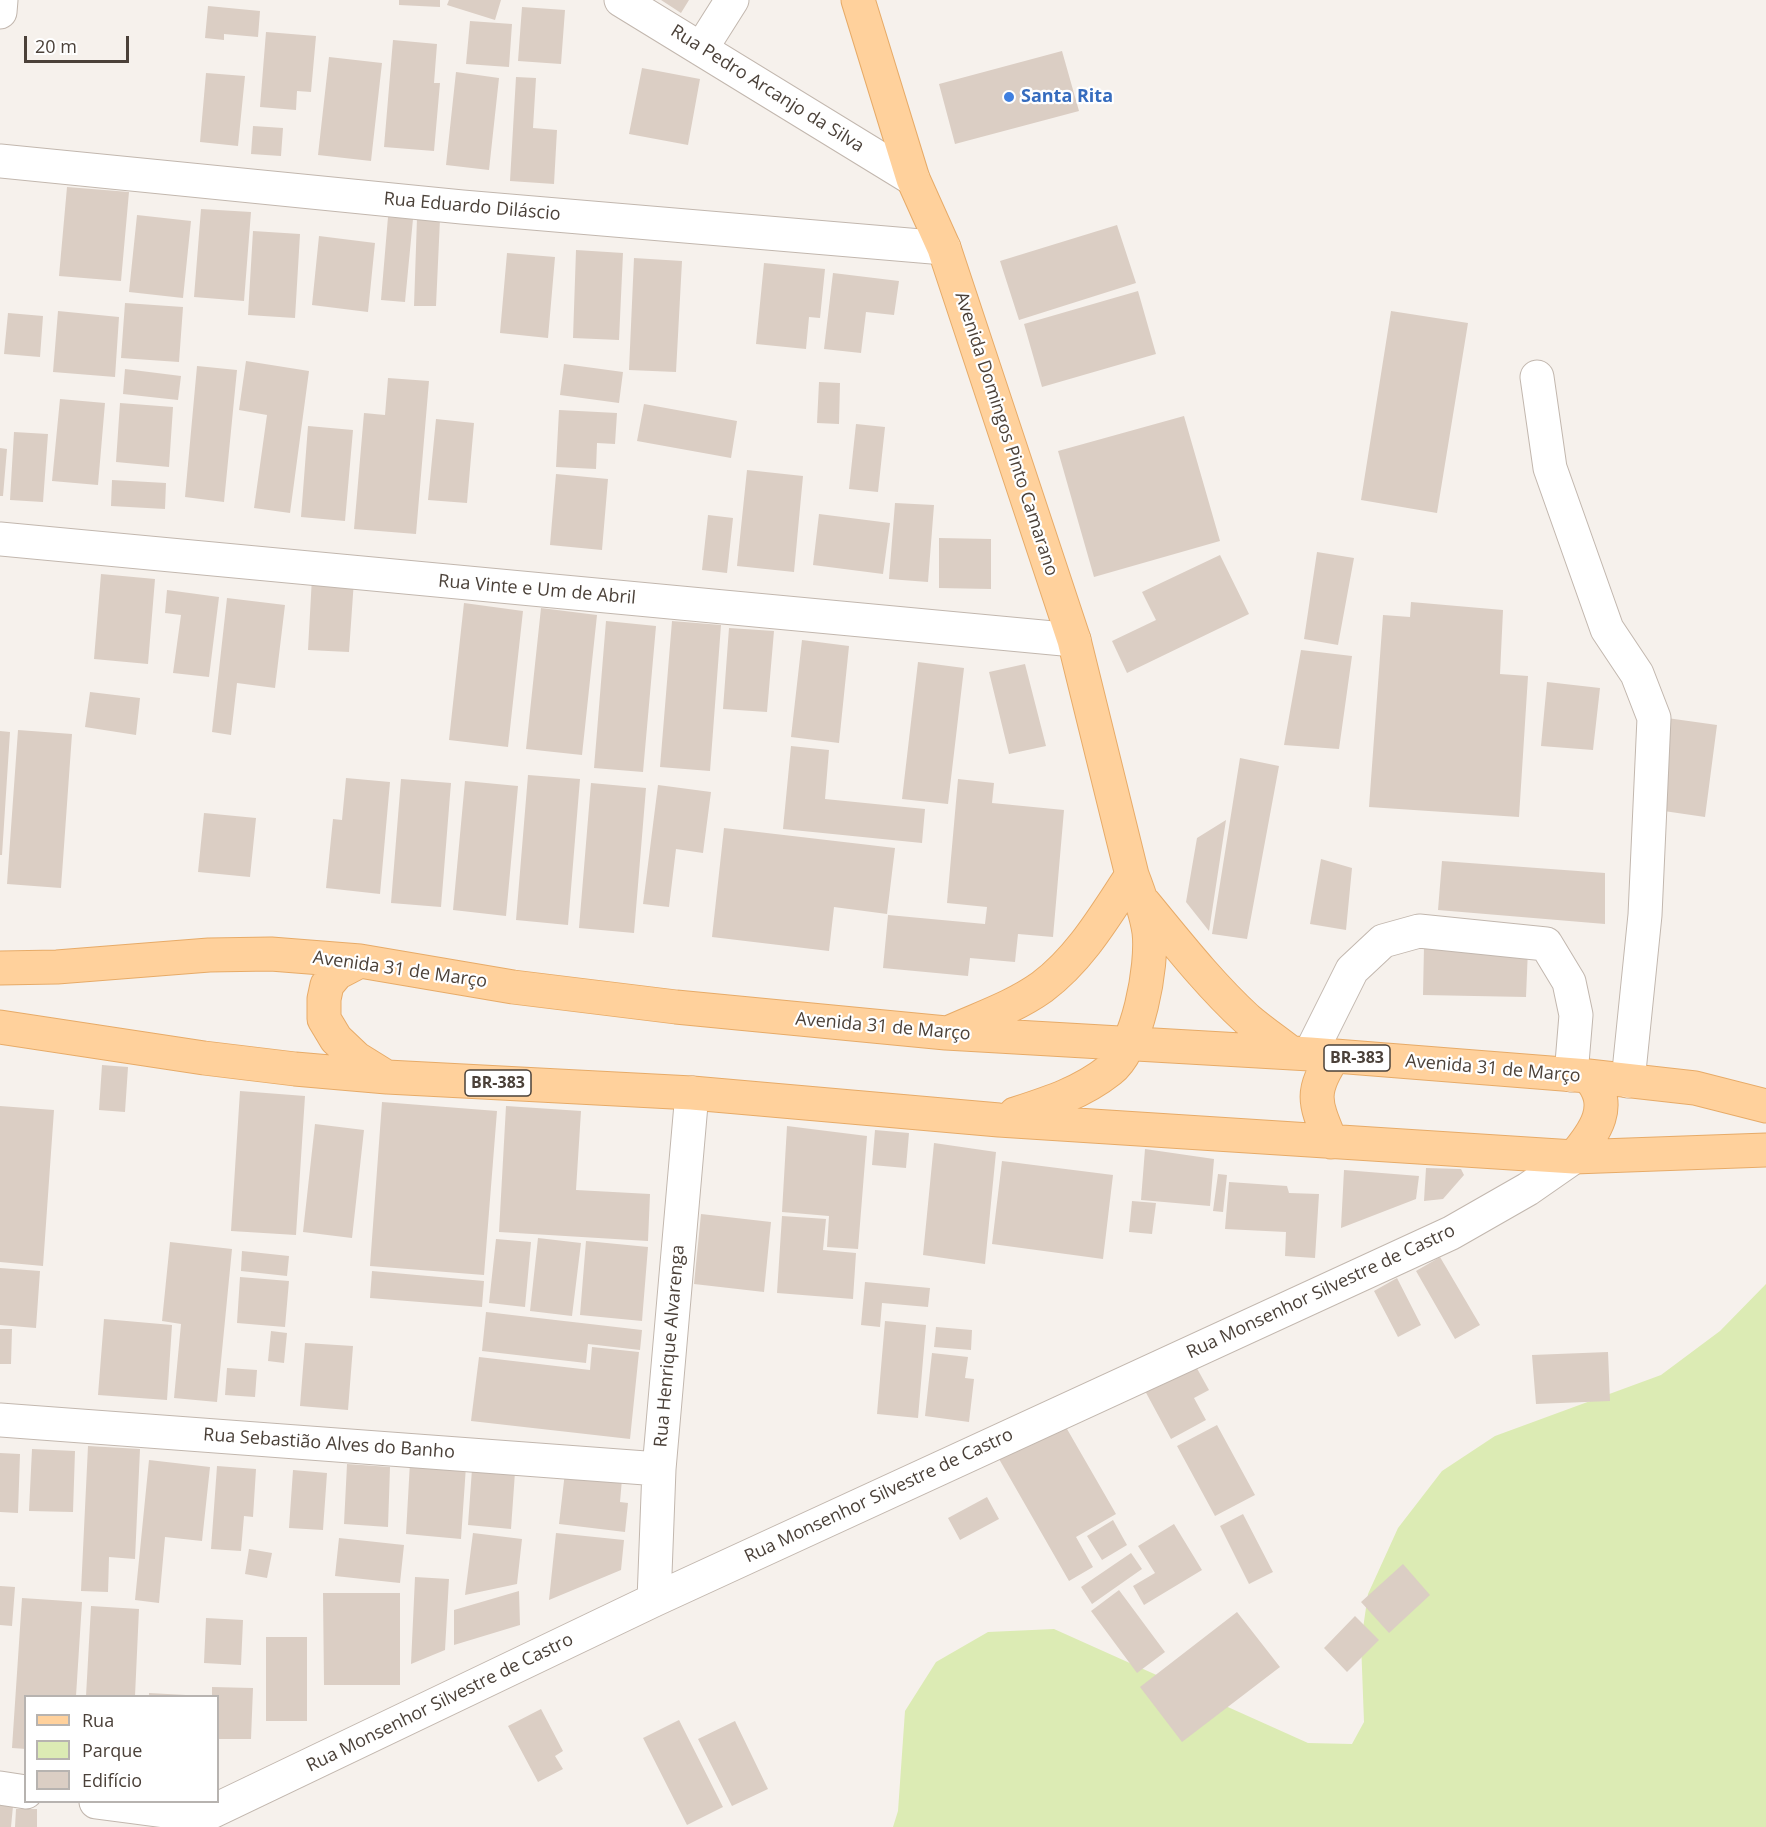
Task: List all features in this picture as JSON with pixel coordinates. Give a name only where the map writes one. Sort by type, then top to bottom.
[{"type":"main road","name":"Avenida Domingos Pinto Camarano","points":[[858,0],[913,179],[944,248],[1074,640],[1149,933],[1145,997],[1130,1043],[1112,1069],[1069,1096],[999,1120]]},
{"type":"main road","points":[[946,1034],[1014,1004],[1042,986],[1072,959],[1099,924],[1137,888],[1195,966],[1248,1020],[1312,1054],[1321,1075],[1316,1095],[1320,1116],[1331,1142]]},
{"type":"main road","name":"Avenida 31 de Março","points":[[0,968],[57,967],[208,956],[272,954],[360,961],[513,987],[653,1004],[946,1034],[1312,1054],[1580,1076],[1695,1088],[1766,1106]]},
{"type":"main road","points":[[360,961],[337,973],[327,985],[324,1019],[336,1039],[356,1058],[387,1077]]},
{"type":"main road","name":"BR-383","points":[[0,1026],[204,1058],[295,1069],[387,1077],[692,1093],[999,1120],[1574,1157],[1766,1150]]},
{"type":"main road","points":[[1574,1157],[1591,1137],[1598,1124],[1601,1111],[1597,1086],[1580,1076]]},
{"type":"street","points":[[0,12],[1,0]]},
{"type":"street","name":"Rua Pedro Arcanjo da Silva","points":[[621,0],[913,179]]},
{"type":"street","points":[[701,49],[732,0]]},
{"type":"street","name":"Rua Eduardo Diláscio","points":[[0,161],[462,207],[944,248]]},
{"type":"street","points":[[1537,377],[1550,468],[1607,629],[1637,674],[1654,718],[1645,915],[1628,1081]]},
{"type":"street","name":"Rua Vinte e Um de Abril","points":[[0,539],[1074,640]]},
{"type":"street","points":[[1312,1054],[1352,970],[1383,941],[1419,931],[1546,944],[1569,982],[1576,1015],[1580,1076]]},
{"type":"street","name":"Rua Henrique Alvarenga","points":[[654,1600],[659,1469],[692,1093]]},
{"type":"street","name":"Rua Monsenhor Silvestre de Castro","points":[[192,1822],[654,1600],[1451,1233],[1528,1188],[1574,1157]]},
{"type":"street","name":"Rua Sebastião Alves do Banho","points":[[0,1420],[659,1469]]},
{"type":"street","points":[[0,1788],[24,1792]]},
{"type":"street","points":[[101,1803],[192,1822]]},
{"type":"green space","points":[[1766,1284],[1766,1827],[893,1827],[898,1811],[905,1711],[936,1662],[988,1632],[1054,1629],[1308,1743],[1352,1744],[1364,1722],[1361,1642],[1368,1594],[1398,1528],[1442,1471],[1495,1436],[1661,1375],[1720,1331]]},
{"type":"building","points":[[399,0],[440,0],[440,7],[399,5]]},
{"type":"building","points":[[449,0],[501,0],[495,20],[447,5]]},
{"type":"building","points":[[661,0],[689,0],[681,13]]},
{"type":"building","points":[[208,6],[260,11],[258,37],[224,34],[224,40],[205,38]]},
{"type":"building","points":[[522,7],[565,10],[561,64],[518,61]]},
{"type":"building","points":[[470,21],[512,24],[509,67],[466,64]]},
{"type":"building","points":[[266,32],[316,36],[311,92],[297,91],[296,110],[260,107]]},
{"type":"building","points":[[393,40],[437,44],[434,83],[440,83],[434,151],[384,147]]},
{"type":"building","name":"Santa Rita","points":[[1062,51],[1079,111],[955,144],[939,84]]},
{"type":"building","points":[[329,57],[382,63],[371,161],[318,155]]},
{"type":"building","points":[[642,68],[700,79],[688,145],[629,134]]},
{"type":"building","points":[[456,72],[499,78],[489,170],[446,165]]},
{"type":"building","points":[[206,73],[245,76],[238,146],[200,142]]},
{"type":"building","points":[[516,77],[536,78],[533,128],[557,130],[554,184],[510,181]]},
{"type":"building","points":[[253,126],[283,128],[281,156],[251,154]]},
{"type":"building","points":[[67,187],[129,192],[121,281],[59,276]]},
{"type":"building","points":[[201,209],[251,212],[244,301],[194,297]]},
{"type":"building","points":[[137,215],[191,221],[183,298],[129,292]]},
{"type":"building","points":[[388,217],[413,219],[405,302],[381,300]]},
{"type":"building","points":[[417,218],[440,219],[436,306],[414,306]]},
{"type":"building","points":[[1117,225],[1136,283],[1019,320],[1000,261]]},
{"type":"building","points":[[253,231],[300,234],[295,318],[248,315]]},
{"type":"building","points":[[319,236],[375,243],[368,312],[312,305]]},
{"type":"building","points":[[576,250],[623,253],[619,340],[573,338]]},
{"type":"building","points":[[507,253],[555,257],[548,338],[500,333]]},
{"type":"building","points":[[634,258],[682,261],[676,372],[629,370]]},
{"type":"building","points":[[764,263],[825,269],[820,318],[809,317],[806,349],[756,344]]},
{"type":"building","points":[[833,273],[899,281],[894,315],[866,312],[861,353],[824,349]]},
{"type":"building","points":[[1138,291],[1156,354],[1042,387],[1024,324]]},
{"type":"building","points":[[125,303],[183,307],[179,362],[121,358]]},
{"type":"building","points":[[58,311],[119,317],[115,377],[53,372]]},
{"type":"building","points":[[1391,311],[1468,323],[1437,513],[1361,500]]},
{"type":"building","points":[[8,313],[43,316],[40,357],[4,354]]},
{"type":"building","points":[[246,361],[309,371],[290,513],[254,508],[267,415],[239,410]]},
{"type":"building","points":[[564,364],[623,372],[619,403],[560,395]]},
{"type":"building","points":[[197,366],[237,370],[224,502],[185,497]]},
{"type":"building","points":[[125,369],[181,376],[178,400],[123,394]]},
{"type":"building","points":[[388,378],[429,381],[416,534],[354,529],[364,413],[385,415]]},
{"type":"building","points":[[819,382],[840,383],[839,424],[817,423]]},
{"type":"building","points":[[60,399],[105,403],[98,485],[52,481]]},
{"type":"building","points":[[120,403],[173,407],[169,467],[116,462]]},
{"type":"building","points":[[644,404],[737,421],[731,458],[637,441]]},
{"type":"building","points":[[559,410],[617,413],[615,444],[597,443],[596,469],[556,467]]},
{"type":"building","points":[[1184,416],[1220,541],[1094,577],[1058,451]]},
{"type":"building","points":[[436,419],[474,423],[467,503],[428,500]]},
{"type":"building","points":[[856,424],[885,427],[878,492],[849,489]]},
{"type":"building","points":[[308,426],[353,430],[345,521],[301,517]]},
{"type":"building","points":[[14,432],[48,434],[43,502],[10,500]]},
{"type":"building","points":[[0,448],[7,449],[3,496],[0,496]]},
{"type":"building","points":[[747,470],[803,476],[794,572],[737,566]]},
{"type":"building","points":[[556,474],[608,479],[602,550],[550,545]]},
{"type":"building","points":[[112,480],[166,483],[165,509],[111,506]]},
{"type":"building","points":[[895,503],[934,505],[928,582],[889,579]]},
{"type":"building","points":[[819,514],[890,523],[883,574],[813,565]]},
{"type":"building","points":[[708,515],[733,518],[727,573],[702,570]]},
{"type":"building","points":[[939,538],[991,539],[991,589],[939,588]]},
{"type":"building","points":[[1317,552],[1354,558],[1338,645],[1304,639]]},
{"type":"building","points":[[1220,555],[1249,614],[1127,673],[1112,641],[1156,620],[1142,592]]},
{"type":"building","points":[[101,574],[155,579],[148,664],[94,659]]},
{"type":"building","points":[[312,577],[354,580],[349,652],[308,650]]},
{"type":"building","points":[[167,590],[219,597],[209,677],[173,673],[181,615],[165,613]]},
{"type":"building","points":[[227,598],[285,605],[275,688],[237,683],[231,735],[212,732]]},
{"type":"building","points":[[1411,602],[1503,610],[1500,674],[1528,676],[1519,817],[1369,807],[1383,615],[1410,617]]},
{"type":"building","points":[[464,603],[523,611],[508,747],[449,740]]},
{"type":"building","points":[[541,608],[597,615],[582,755],[526,749]]},
{"type":"building","points":[[606,621],[656,626],[643,772],[594,768]]},
{"type":"building","points":[[672,621],[721,625],[710,771],[660,767]]},
{"type":"building","points":[[729,628],[774,631],[767,712],[723,709]]},
{"type":"building","points":[[802,640],[849,646],[839,743],[791,737]]},
{"type":"building","points":[[1301,650],[1352,656],[1339,749],[1284,745]]},
{"type":"building","points":[[918,662],[964,668],[948,804],[902,799]]},
{"type":"building","points":[[1025,664],[1046,746],[1009,754],[989,672]]},
{"type":"building","points":[[1547,682],[1600,688],[1593,750],[1541,746]]},
{"type":"building","points":[[90,692],[140,698],[136,735],[85,727]]},
{"type":"building","points":[[1667,718],[1717,725],[1705,817],[1657,810]]},
{"type":"building","points":[[18,730],[72,734],[61,888],[7,884]]},
{"type":"building","points":[[0,731],[10,732],[2,855],[0,855]]},
{"type":"building","points":[[791,746],[829,750],[825,799],[925,809],[922,843],[783,829]]},
{"type":"building","points":[[1240,758],[1279,766],[1247,939],[1212,934]]},
{"type":"building","points":[[528,775],[580,779],[568,925],[516,920]]},
{"type":"building","points":[[346,778],[390,782],[380,894],[326,888],[333,819],[342,820]]},
{"type":"building","points":[[401,779],[451,783],[441,907],[391,903]]},
{"type":"building","points":[[958,779],[994,783],[992,803],[1064,810],[1053,937],[1018,934],[1015,962],[970,958],[968,976],[883,968],[888,915],[985,924],[987,907],[947,903]]},
{"type":"building","points":[[465,781],[518,786],[506,916],[453,910]]},
{"type":"building","points":[[591,783],[646,788],[634,933],[579,928]]},
{"type":"building","points":[[658,785],[711,792],[703,853],[676,849],[669,907],[643,904]]},
{"type":"building","points":[[204,813],[256,818],[250,877],[198,872]]},
{"type":"building","points":[[1226,820],[1209,931],[1186,902],[1197,838]]},
{"type":"building","points":[[724,828],[895,848],[887,914],[834,907],[829,951],[712,937]]},
{"type":"building","points":[[1321,859],[1352,868],[1346,930],[1310,924]]},
{"type":"building","points":[[1442,861],[1605,873],[1605,924],[1438,910]]},
{"type":"building","points":[[1424,946],[1528,949],[1526,997],[1423,995]]},
{"type":"building","points":[[102,1065],[128,1067],[125,1112],[99,1110]]},
{"type":"building","points":[[240,1091],[305,1096],[296,1235],[231,1231]]},
{"type":"building","points":[[382,1102],[497,1111],[484,1275],[370,1266]]},
{"type":"building","points":[[0,1106],[54,1110],[43,1266],[0,1262]]},
{"type":"building","points":[[506,1106],[581,1111],[576,1190],[650,1194],[648,1241],[499,1232]]},
{"type":"building","points":[[315,1124],[364,1130],[352,1238],[303,1232]]},
{"type":"building","points":[[787,1126],[867,1136],[858,1249],[827,1247],[829,1216],[782,1212]]},
{"type":"building","points":[[875,1130],[909,1133],[906,1168],[872,1165]]},
{"type":"building","points":[[934,1143],[996,1152],[985,1264],[923,1255]]},
{"type":"building","points":[[1145,1149],[1214,1159],[1210,1206],[1141,1200]]},
{"type":"building","points":[[1002,1161],[1113,1175],[1103,1259],[992,1244]]},
{"type":"building","points":[[1426,1168],[1461,1169],[1464,1175],[1443,1199],[1424,1201]]},
{"type":"building","points":[[1344,1170],[1419,1176],[1416,1199],[1341,1228]]},
{"type":"building","points":[[1218,1174],[1227,1175],[1223,1212],[1213,1211]]},
{"type":"building","points":[[1229,1182],[1287,1186],[1289,1193],[1319,1194],[1315,1258],[1285,1256],[1286,1232],[1225,1229]]},
{"type":"building","points":[[1132,1201],[1156,1203],[1152,1234],[1129,1232]]},
{"type":"building","points":[[701,1214],[771,1222],[764,1292],[694,1284]]},
{"type":"building","points":[[782,1216],[826,1219],[823,1250],[856,1253],[853,1299],[777,1293]]},
{"type":"building","points":[[538,1238],[581,1243],[572,1316],[530,1311]]},
{"type":"building","points":[[496,1239],[531,1242],[525,1307],[489,1303]]},
{"type":"building","points":[[586,1241],[648,1247],[642,1321],[580,1315]]},
{"type":"building","points":[[170,1242],[232,1249],[217,1402],[174,1398],[181,1324],[162,1321]]},
{"type":"building","points":[[242,1251],[289,1256],[287,1276],[241,1271]]},
{"type":"building","points":[[1440,1257],[1480,1325],[1455,1339],[1416,1271]]},
{"type":"building","points":[[0,1268],[40,1271],[36,1328],[0,1325]]},
{"type":"building","points":[[372,1271],[484,1281],[482,1307],[370,1298]]},
{"type":"building","points":[[240,1277],[289,1281],[285,1327],[237,1323]]},
{"type":"building","points":[[1397,1278],[1421,1325],[1398,1337],[1374,1291]]},
{"type":"building","points":[[865,1282],[930,1288],[928,1307],[882,1303],[880,1327],[861,1325]]},
{"type":"building","points":[[486,1312],[642,1330],[640,1350],[588,1344],[586,1363],[482,1351]]},
{"type":"building","points":[[104,1319],[172,1325],[167,1400],[98,1395]]},
{"type":"building","points":[[885,1321],[926,1325],[918,1418],[877,1414]]},
{"type":"building","points":[[936,1327],[972,1330],[971,1350],[934,1347]]},
{"type":"building","points":[[0,1329],[12,1329],[11,1364],[0,1364]]},
{"type":"building","points":[[271,1331],[287,1333],[284,1363],[268,1361]]},
{"type":"building","points":[[305,1343],[353,1346],[348,1410],[300,1406]]},
{"type":"building","points":[[592,1347],[639,1352],[630,1439],[471,1421],[479,1357],[590,1370]]},
{"type":"building","points":[[1608,1352],[1610,1401],[1536,1404],[1532,1355]]},
{"type":"building","points":[[932,1353],[968,1357],[965,1378],[974,1379],[969,1422],[925,1416]]},
{"type":"building","points":[[1194,1363],[1209,1390],[1194,1398],[1206,1420],[1171,1439],[1144,1389]]},
{"type":"building","points":[[227,1368],[257,1370],[255,1397],[225,1395]]},
{"type":"building","points":[[1063,1422],[1116,1514],[1076,1537],[1093,1567],[1069,1581],[999,1459]]},
{"type":"building","points":[[1217,1425],[1255,1495],[1215,1516],[1177,1446]]},
{"type":"building","points":[[88,1446],[140,1449],[135,1559],[109,1557],[108,1592],[81,1591]]},
{"type":"building","points":[[32,1449],[75,1451],[73,1512],[29,1511]]},
{"type":"building","points":[[0,1453],[20,1454],[18,1513],[0,1512]]},
{"type":"building","points":[[149,1460],[210,1467],[202,1541],[165,1537],[159,1603],[135,1600]]},
{"type":"building","points":[[410,1462],[466,1466],[461,1539],[406,1534]]},
{"type":"building","points":[[347,1464],[390,1467],[388,1527],[344,1524]]},
{"type":"building","points":[[217,1466],[256,1469],[253,1517],[244,1516],[241,1551],[211,1549]]},
{"type":"building","points":[[472,1469],[515,1472],[511,1529],[468,1525]]},
{"type":"building","points":[[293,1470],[327,1473],[323,1530],[289,1528]]},
{"type":"building","points":[[565,1472],[622,1479],[620,1502],[628,1503],[625,1532],[559,1524]]},
{"type":"building","points":[[987,1497],[999,1519],[960,1540],[948,1518]]},
{"type":"building","points":[[1243,1514],[1273,1572],[1249,1584],[1220,1526]]},
{"type":"building","points":[[1113,1520],[1127,1545],[1102,1560],[1087,1536]]},
{"type":"building","points":[[1174,1524],[1202,1570],[1144,1605],[1133,1586],[1155,1573],[1138,1546]]},
{"type":"building","points":[[473,1533],[522,1539],[517,1584],[465,1595]]},
{"type":"building","points":[[556,1533],[624,1540],[621,1570],[549,1600]]},
{"type":"building","points":[[339,1538],[404,1545],[400,1583],[335,1576]]},
{"type":"building","points":[[249,1549],[272,1553],[267,1578],[245,1574]]},
{"type":"building","points":[[1131,1553],[1142,1569],[1092,1604],[1081,1587]]},
{"type":"building","points":[[1403,1564],[1430,1595],[1389,1633],[1361,1602]]},
{"type":"building","points":[[415,1577],[449,1579],[445,1650],[411,1664]]},
{"type":"building","points":[[0,1586],[15,1587],[12,1626],[0,1625]]},
{"type":"building","points":[[1119,1590],[1165,1652],[1137,1673],[1091,1611]]},
{"type":"building","points":[[519,1591],[520,1625],[454,1645],[454,1610]]},
{"type":"building","points":[[323,1593],[400,1593],[400,1685],[324,1685]]},
{"type":"building","points":[[22,1598],[82,1602],[76,1695],[24,1695],[24,1749],[12,1748]]},
{"type":"building","points":[[91,1606],[139,1609],[135,1695],[86,1695]]},
{"type":"building","points":[[1237,1612],[1280,1667],[1182,1742],[1140,1687]]},
{"type":"building","points":[[1355,1616],[1379,1640],[1347,1672],[1324,1648]]},
{"type":"building","points":[[206,1618],[243,1620],[241,1665],[204,1663]]},
{"type":"building","points":[[266,1637],[307,1637],[307,1721],[266,1721]]},
{"type":"building","points":[[212,1687],[253,1688],[251,1739],[219,1739],[219,1695],[212,1695]]},
{"type":"building","points":[[149,1693],[186,1695],[149,1695]]},
{"type":"building","points":[[541,1709],[563,1751],[555,1756],[563,1769],[538,1782],[508,1726]]},
{"type":"building","points":[[679,1720],[723,1807],[687,1825],[643,1738]]},
{"type":"building","points":[[735,1721],[768,1789],[732,1806],[698,1739]]},
{"type":"building","points":[[0,1805],[13,1806],[11,1827],[0,1827]]},
{"type":"building","points":[[16,1809],[37,1809],[37,1827],[15,1827]]},
{"type":"place","name":"Santa Rita","points":[[1009,97]]}]
